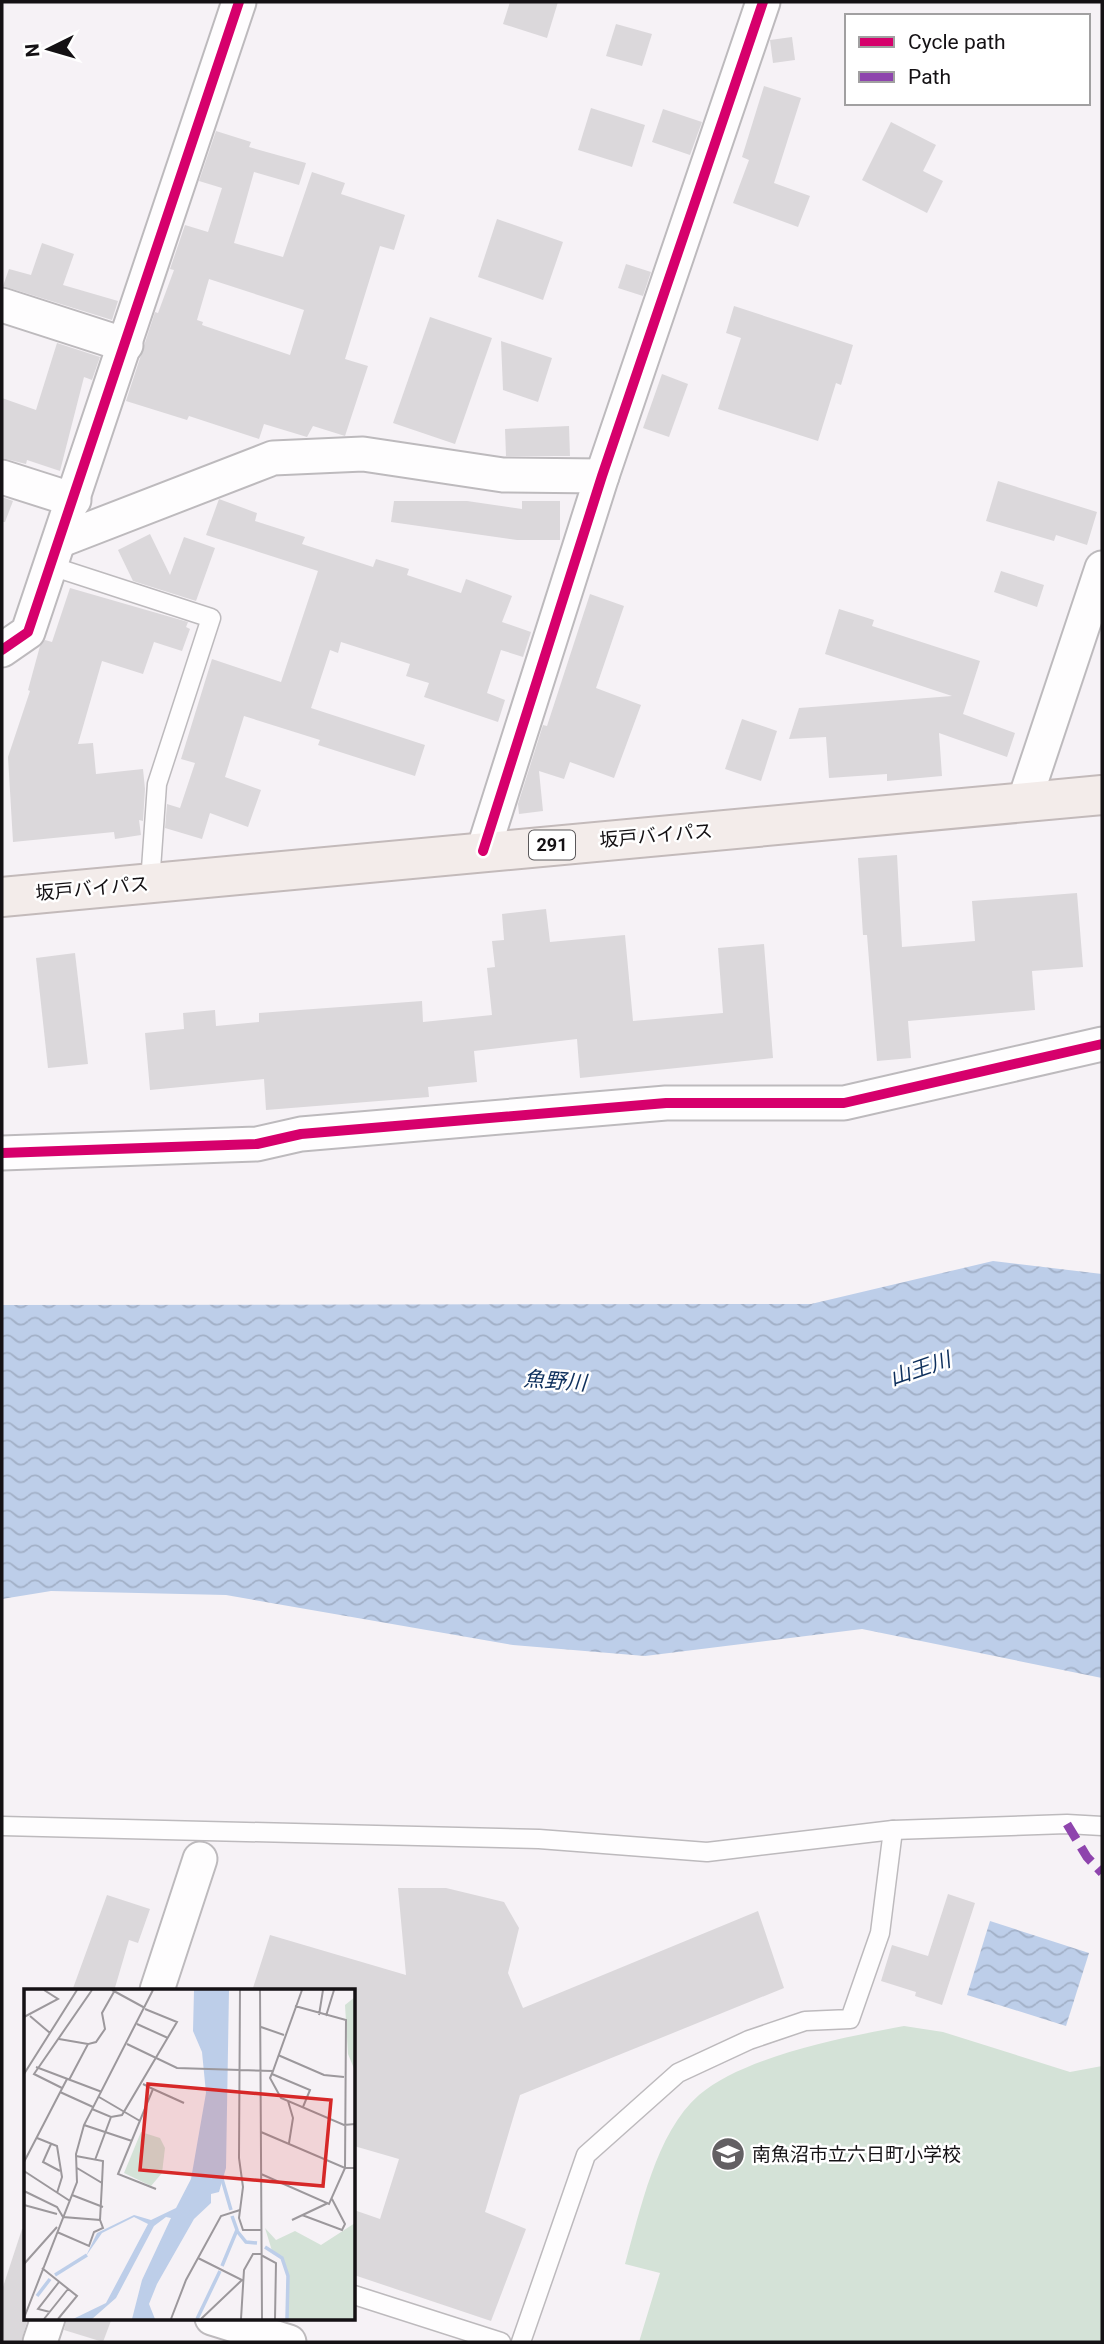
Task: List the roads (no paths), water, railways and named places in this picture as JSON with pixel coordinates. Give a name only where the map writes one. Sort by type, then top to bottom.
[{"type":"highway","name":"坂戸バイパス","points":[[2,897],[1102,795]]},
{"type":"street","points":[[2,650],[28,632],[239,2]]},
{"type":"street","points":[[483,851],[602,477],[763,2]]},
{"type":"street","points":[[2,305],[126,345]]},
{"type":"street","points":[[56,553],[273,458],[363,454],[503,475],[602,477]]},
{"type":"street","points":[[2,477],[74,500]]},
{"type":"street","points":[[1024,802],[1102,568]]},
{"type":"street","points":[[2,1153],[187,1144],[257,1144],[301,1133],[666,1103],[844,1103],[1102,1044]]},
{"type":"street","points":[[157,1989],[200,1859]]},
{"type":"street","points":[[40,2342],[47,2320]]},
{"type":"street","points":[[218,2320],[289,2342]]},
{"type":"lane","points":[[56,553],[211,618],[157,784],[150,883]]},
{"type":"lane","points":[[2,1826],[539,1839],[707,1852],[892,1830],[1067,1824],[1102,1826]]},
{"type":"lane","points":[[521,2342],[586,2155],[678,2073],[749,2040],[805,2021],[850,2019],[880,1933],[892,1830]]},
{"type":"lane","points":[[355,2295],[501,2342]]},
{"type":"water","points":[[993,1261],[1102,1274],[1102,1678],[862,1629],[645,1656],[513,1645],[226,1595],[51,1591],[2,1599],[2,1305],[811,1304]]},
{"type":"water","points":[[990,1921],[1089,1953],[1066,2026],[967,1995]]},
{"type":"place","name":"南魚沼市立六日町小学校","points":[[728,2154]]},
{"type":"water label","name":"山王川","points":[[920,1369]]},
{"type":"water label","name":"魚野川","points":[[555,1381]]}]
